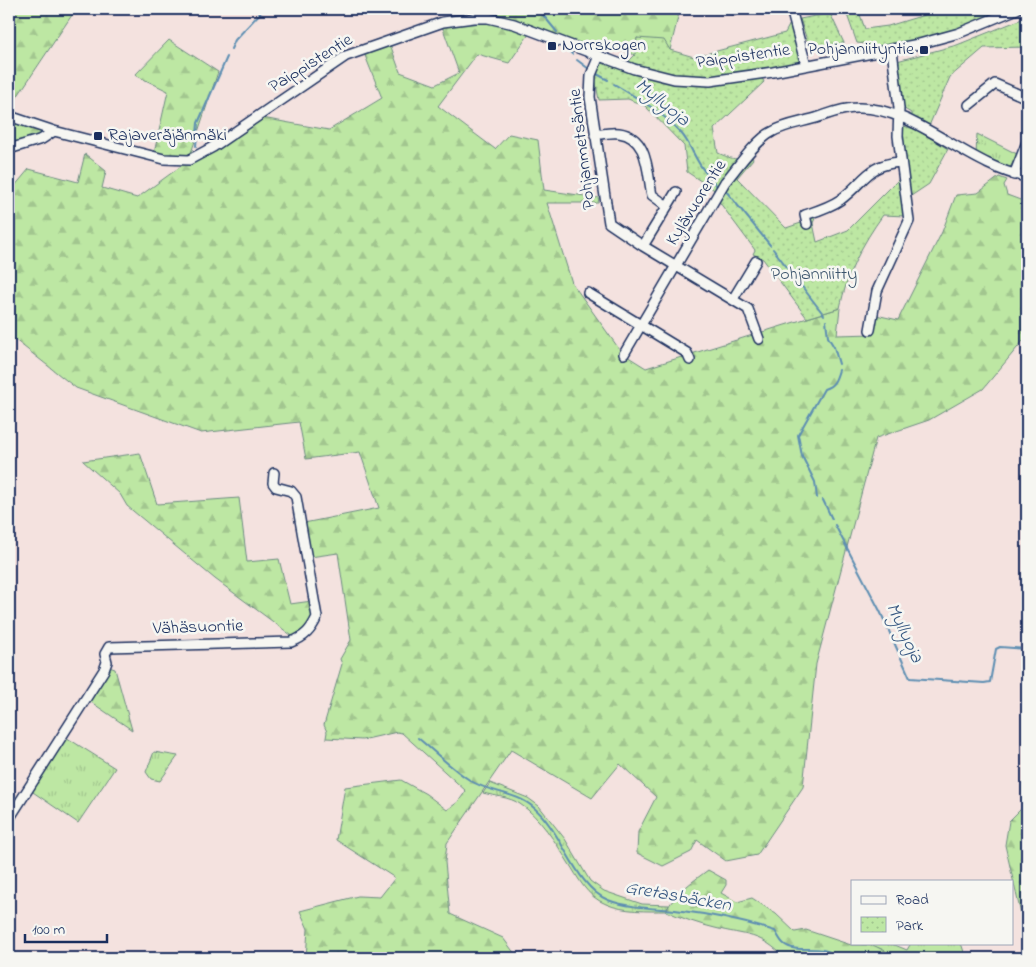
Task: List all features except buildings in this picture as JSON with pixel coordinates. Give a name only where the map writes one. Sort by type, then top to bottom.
[{"type":"street","points":[[732,9],[748,9]]},
{"type":"street","points":[[790,9],[806,65]]},
{"type":"street","name":"Paippistentie","points":[[9,116],[164,159],[189,160],[214,147],[346,56],[414,30],[443,22],[488,18],[514,24],[656,75],[697,81],[774,72],[892,50],[959,33],[1017,9]]},
{"type":"street","points":[[870,330],[876,291],[909,221],[901,162],[897,82],[892,50]]},
{"type":"street","name":"Pohjanmetsäntie","points":[[599,56],[591,75],[590,89],[595,135],[609,223],[643,246],[748,309],[760,339]]},
{"type":"street","points":[[968,105],[995,84],[1027,98]]},
{"type":"street","name":"Kylävuorentie","points":[[624,354],[725,182],[745,158],[772,131],[856,108],[886,111],[908,120],[973,158],[1014,175],[1027,178]]},
{"type":"street","points":[[9,149],[42,139],[54,130]]},
{"type":"street","points":[[595,135],[617,132],[631,138],[645,153],[652,195],[667,206]]},
{"type":"street","points":[[1014,175],[1027,142]]},
{"type":"street","points":[[807,224],[805,215],[839,201],[874,169],[884,163],[901,162]]},
{"type":"street","points":[[643,246],[676,192]]},
{"type":"street","points":[[733,299],[756,261]]},
{"type":"street","points":[[588,293],[687,353],[690,360]]},
{"type":"street","name":"Vähäsuontie","points":[[9,819],[104,670],[107,662],[105,654],[109,647],[291,642],[301,638],[311,630],[317,617],[296,497],[291,491],[276,487],[273,483],[274,473]]},
{"type":"green space","points":[[9,9],[76,9],[9,109]]},
{"type":"green space","points":[[469,9],[680,9],[670,50],[637,38],[635,55],[601,42],[579,43],[514,19],[489,14],[457,16]]},
{"type":"green space","points":[[845,9],[858,9],[865,29],[888,26],[944,9],[1005,9],[973,23],[939,34],[870,48],[866,44],[857,43]]},
{"type":"green space","points":[[830,13],[844,43],[810,49],[800,19]]},
{"type":"green space","name":"Pohjanniitty","points":[[794,16],[806,65],[760,74],[764,82],[714,129],[718,153],[738,159],[750,153],[753,159],[737,178],[786,228],[804,222],[808,210],[816,216],[813,223],[817,242],[848,230],[900,178],[905,216],[883,215],[856,259],[840,308],[807,318],[763,259],[753,254],[755,250],[720,203],[716,191],[687,172],[684,146],[645,106],[628,99],[599,100],[593,68],[599,56],[625,65],[635,55],[637,38],[664,40],[670,50],[694,57],[785,33]]},
{"type":"green space","points":[[1027,17],[1027,47],[984,48],[950,77],[929,126],[911,117],[911,113],[901,107],[897,61],[957,45]]},
{"type":"green space","points":[[473,21],[488,21],[529,34],[509,63],[477,54],[438,106],[495,149],[509,134],[538,140],[544,190],[599,198],[598,203],[547,203],[572,283],[622,353],[646,368],[840,308],[837,335],[873,334],[876,315],[898,320],[942,232],[956,195],[978,193],[999,177],[1007,180],[1004,185],[1007,195],[1023,201],[1022,229],[1027,230],[1027,336],[983,389],[929,420],[876,438],[816,664],[803,787],[757,855],[726,861],[697,840],[691,852],[663,866],[637,853],[638,832],[656,797],[620,764],[592,798],[511,750],[447,843],[445,862],[450,914],[503,938],[518,958],[306,958],[308,929],[300,911],[358,896],[380,897],[395,878],[336,840],[345,787],[401,780],[426,794],[447,810],[458,802],[466,791],[402,733],[397,732],[362,740],[326,738],[327,732],[324,725],[342,664],[340,659],[351,640],[338,553],[310,557],[304,523],[379,508],[360,452],[306,459],[299,422],[201,433],[76,388],[9,335],[9,193],[29,169],[78,182],[85,154],[106,171],[102,188],[137,198],[184,164],[262,118],[329,130],[382,98],[364,53],[390,44],[400,72],[435,85],[459,73],[442,26]]},
{"type":"green space","points":[[169,40],[218,72],[190,156],[174,158],[154,153],[168,91],[135,75]]},
{"type":"green space","points":[[9,118],[49,132],[9,146]]},
{"type":"green space","points":[[904,126],[917,130],[948,149],[929,184],[911,196],[901,127]]},
{"type":"green space","points":[[977,134],[1017,154],[1009,170],[976,155]]},
{"type":"green space","points":[[140,453],[157,504],[239,498],[247,562],[279,559],[290,604],[312,601],[313,619],[306,630],[295,638],[215,579],[127,506],[120,494],[83,461]]},
{"type":"green space","points":[[109,667],[115,669],[132,730],[88,700]]},
{"type":"green space","points":[[64,736],[115,768],[78,823],[30,790]]},
{"type":"green space","points":[[154,752],[178,756],[160,781],[151,779],[146,772]]},
{"type":"green space","points":[[490,783],[528,798],[539,806],[565,839],[590,881],[604,891],[642,904],[669,905],[666,911],[613,907],[599,901],[588,892],[553,838],[534,815],[507,798],[483,793]]},
{"type":"green space","points":[[1027,803],[1027,940],[1005,845],[1009,821]]},
{"type":"green space","points":[[708,870],[726,880],[726,885],[721,893],[737,902],[752,898],[776,914],[795,932],[806,930],[851,945],[873,945],[889,953],[894,958],[785,958],[768,943],[760,939],[702,925],[666,911],[679,893]]},
{"type":"green space","points":[[892,944],[907,950],[910,944],[961,944],[966,958],[894,958],[883,950],[862,945]]},
{"type":"waterway","name":"Myllyoja","points":[[231,49],[235,40],[264,9]]},
{"type":"waterway","name":"Myllyoja","points":[[538,9],[557,32]]},
{"type":"waterway","name":"Myllyoja","points":[[566,48],[572,54]]},
{"type":"waterway","name":"Myllyoja","points":[[196,146],[198,123],[227,57]]},
{"type":"waterway","name":"Myllyoja","points":[[577,60],[589,69]]},
{"type":"waterway","name":"Myllyoja","points":[[595,73],[608,80]]},
{"type":"waterway","name":"Myllyoja","points":[[614,84],[649,106],[674,125],[684,137],[706,173]]},
{"type":"waterway","name":"Myllyoja","points":[[710,178],[717,186]]},
{"type":"waterway","name":"Myllyoja","points":[[726,191],[770,245]]},
{"type":"waterway","name":"Myllyoja","points":[[773,249],[824,315]]},
{"type":"waterway","name":"Myllyoja","points":[[826,321],[828,337],[834,347],[839,364]]},
{"type":"waterway","name":"Myllyoja","points":[[817,498],[815,482],[802,456],[798,435],[824,389],[834,382],[839,370]]},
{"type":"waterway","name":"Myllyoja","points":[[823,500],[832,519]]},
{"type":"waterway","name":"Myllyoja","points":[[835,525],[880,611],[910,678],[990,682],[996,649],[1000,647],[1027,649]]},
{"type":"waterway","name":"Gretasbäcken","points":[[418,738],[450,766],[471,781],[486,788],[519,798],[533,807],[552,829],[586,883],[596,893],[608,900],[633,906],[675,910],[751,924],[775,931],[783,943],[790,947],[796,949],[818,949],[832,953],[837,958]]},
{"type":"place","name":"Norrskogen","points":[[552,46]]},
{"type":"place","name":"Pohjanniityntie","points":[[924,50]]},
{"type":"place","name":"Rajaveräjänmäki","points":[[98,136]]}]
